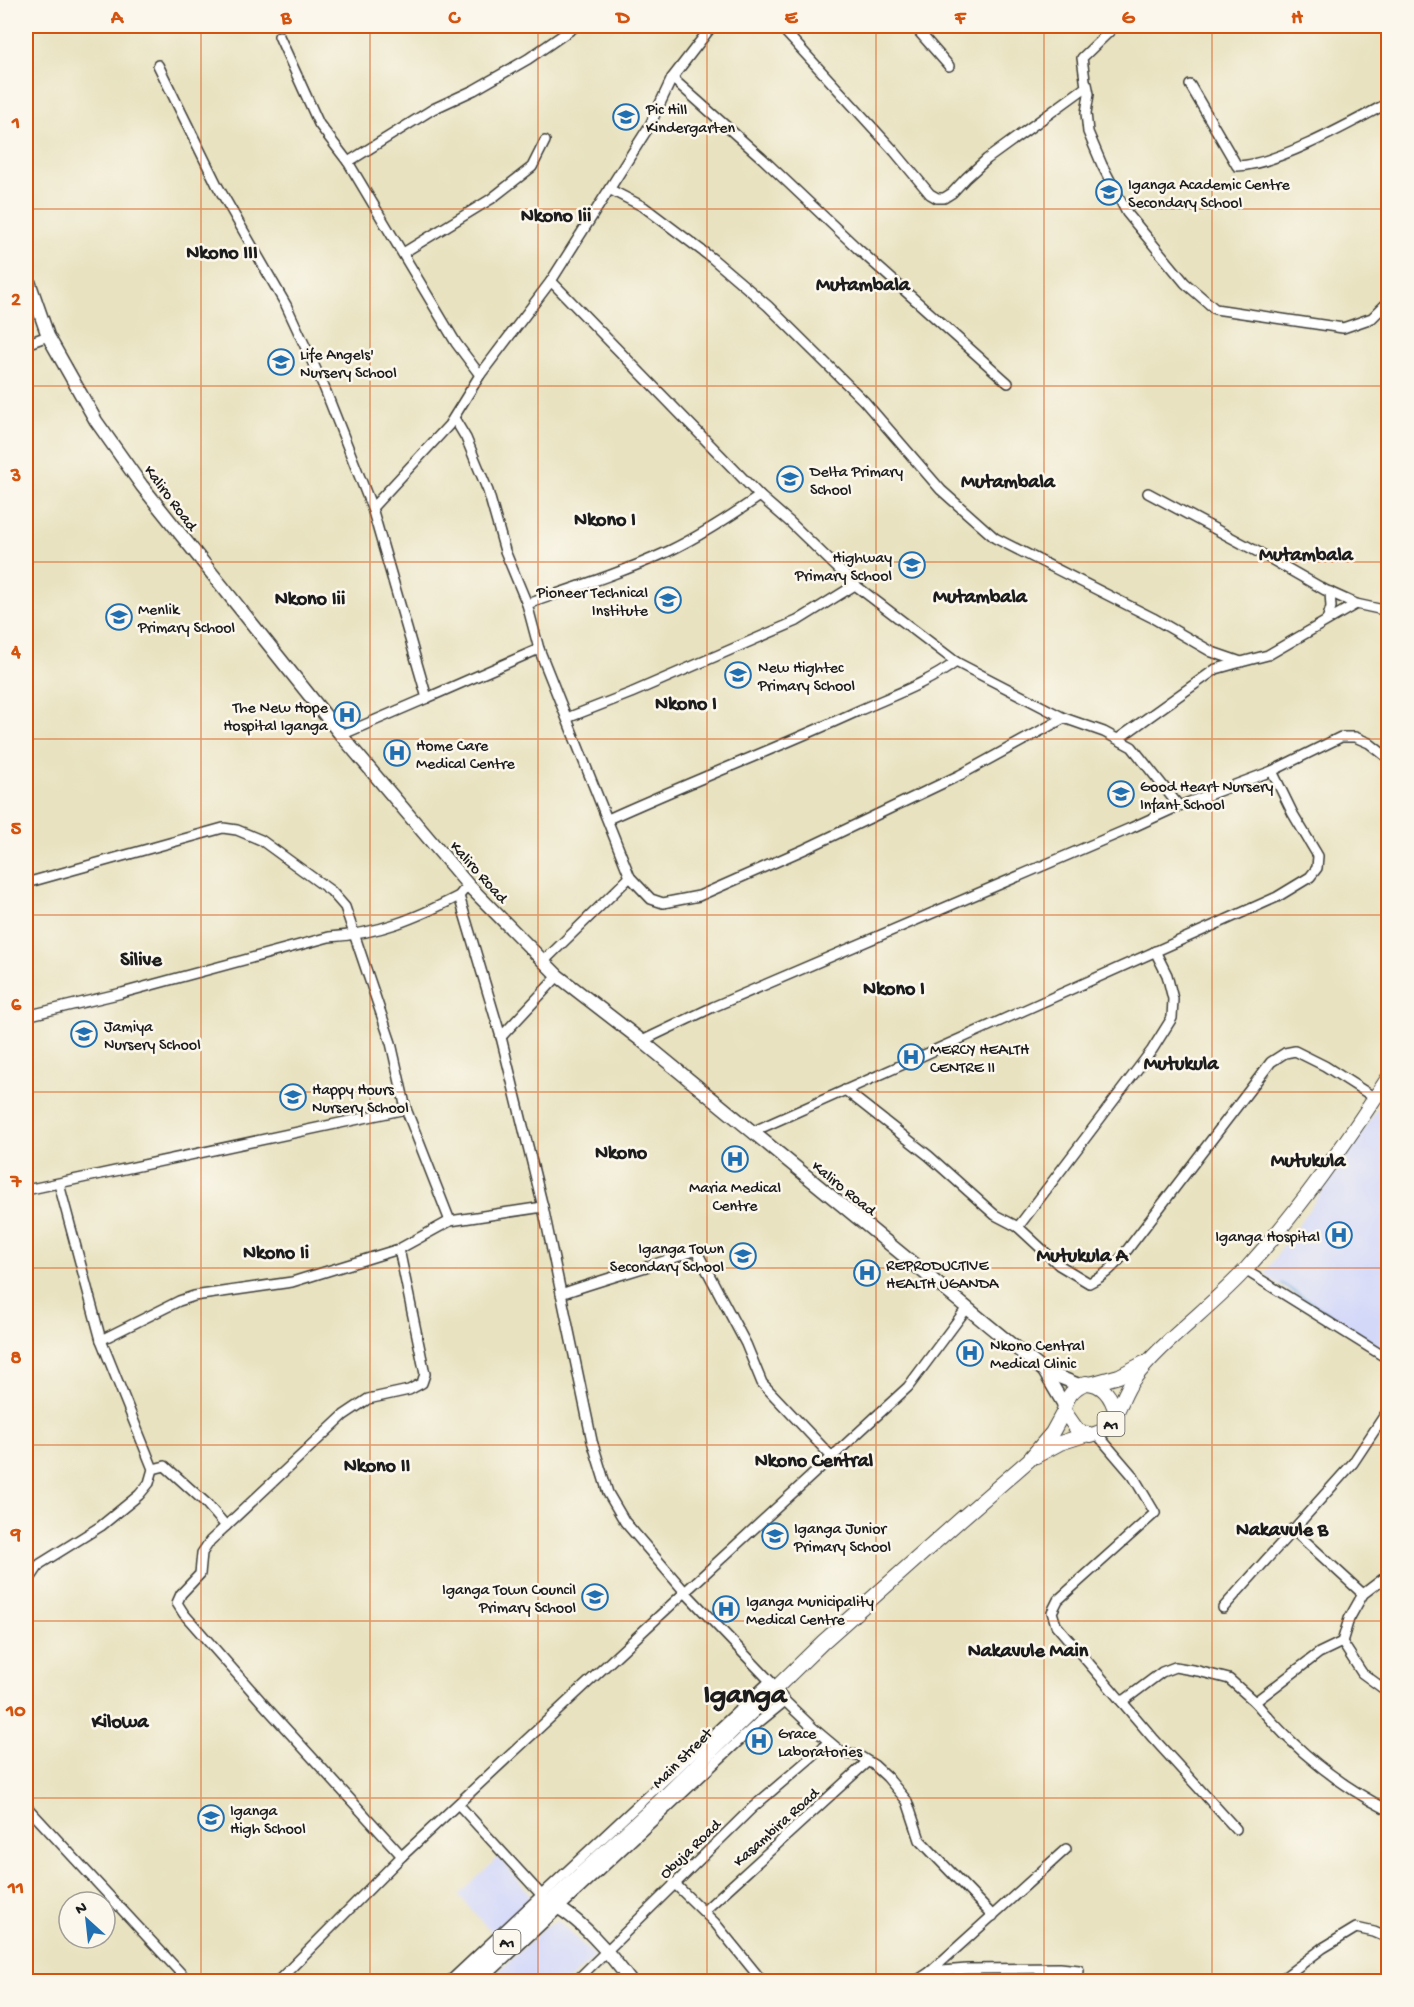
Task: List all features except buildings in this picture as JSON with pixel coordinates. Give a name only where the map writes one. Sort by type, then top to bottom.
[{"type":"main road","name":"Kaliro Road","points":[[26,273],[48,336],[96,421],[142,486],[341,735],[468,885],[558,976],[642,1041],[1044,1371],[1079,1385]]},
{"type":"main road","name":"A1","points":[[1029,1460],[1060,1443],[1093,1434],[1110,1426],[1132,1382],[1151,1359],[1207,1309],[1245,1270],[1309,1194],[1389,1078]]},
{"type":"main road","name":"A1","points":[[1029,1460],[1052,1433],[1069,1395],[1079,1385],[1119,1376],[1151,1359]]},
{"type":"main road","name":"Kaliro Road","points":[[1044,1371],[1064,1408]]},
{"type":"main road","name":"A1","points":[[1094,1383],[1110,1397],[1116,1413]]},
{"type":"main road","name":"A1","points":[[1064,1408],[1078,1431],[1093,1434]]},
{"type":"main road","name":"Main Street","points":[[464,1982],[552,1905],[656,1805],[773,1684],[1029,1460]]},
{"type":"main road","points":[[552,1905],[605,1954],[631,1982]]},
{"type":"main road","points":[[605,1954],[623,1982]]},
{"type":"street","points":[[348,162],[434,109],[474,90],[528,59],[576,26]]},
{"type":"street","points":[[372,508],[454,418],[480,375],[551,281],[650,125],[672,78],[712,26]]},
{"type":"street","points":[[780,26],[936,198],[944,198],[952,194],[987,159],[1086,87],[1087,84]]},
{"type":"street","points":[[914,26],[949,66]]},
{"type":"street","points":[[1115,26],[1082,58],[1089,94],[1086,113],[1088,132],[1127,213],[1185,283],[1215,309],[1344,328],[1372,318],[1389,302]]},
{"type":"street","points":[[279,36],[319,124],[348,162],[456,343],[480,375]]},
{"type":"street","points":[[158,65],[217,185],[286,304],[324,387],[372,508],[427,698]]},
{"type":"street","points":[[672,78],[1008,383]]},
{"type":"street","points":[[1190,85],[1237,166],[1249,166],[1294,150],[1389,103]]},
{"type":"street","points":[[403,253],[492,199],[532,167],[545,141]]},
{"type":"street","points":[[609,189],[644,207],[713,259],[768,306],[864,401],[941,490],[994,538],[1153,618],[1212,652],[1241,662]]},
{"type":"street","points":[[551,281],[760,496],[855,585],[956,662],[1064,718],[1104,732],[1131,747],[1179,806]]},
{"type":"street","points":[[26,344],[48,336]]},
{"type":"street","points":[[454,418],[466,438],[488,491],[505,551],[527,604],[539,649],[630,877],[651,899],[663,903],[699,896],[805,849],[960,775],[1064,718]]},
{"type":"street","points":[[1148,493],[1330,592],[1356,603],[1389,611]]},
{"type":"street","points":[[527,604],[668,551],[719,525],[760,496]]},
{"type":"street","points":[[567,718],[797,621],[855,585]]},
{"type":"street","points":[[1327,620],[1331,607],[1330,592]]},
{"type":"street","points":[[1118,739],[1216,669],[1268,655],[1356,603]]},
{"type":"street","points":[[341,735],[539,649]]},
{"type":"street","points":[[608,819],[935,677],[956,662]]},
{"type":"street","points":[[642,1041],[713,1007],[1179,806],[1272,771],[1341,737],[1355,737],[1369,743],[1389,758]]},
{"type":"street","points":[[752,1132],[1276,897],[1310,877],[1317,868],[1318,856],[1293,814],[1272,771]]},
{"type":"street","points":[[26,883],[223,828],[237,830],[261,840],[331,891],[345,907],[356,935],[391,1043],[406,1109],[450,1221]]},
{"type":"street","points":[[543,962],[630,877]]},
{"type":"street","points":[[26,1016],[122,993],[329,937],[356,935],[408,920],[459,896],[468,885]]},
{"type":"street","points":[[459,896],[501,1037],[543,1207],[592,1441],[608,1493],[625,1522],[685,1592],[773,1684],[785,1701],[844,1754],[858,1755],[887,1777],[907,1801],[920,1840],[993,1916]]},
{"type":"street","points":[[1018,1227],[1152,1050],[1172,1018],[1173,999],[1169,983],[1155,951]]},
{"type":"street","points":[[501,1037],[558,976]]},
{"type":"street","points":[[845,1090],[929,1156],[995,1215],[1018,1227],[1059,1265],[1089,1283],[1110,1270],[1121,1258],[1271,1062],[1285,1053],[1295,1051],[1325,1066],[1375,1098]]},
{"type":"street","points":[[26,1190],[406,1109]]},
{"type":"street","points":[[26,1585],[40,1564],[101,1526],[139,1495],[149,1483],[153,1469],[101,1340],[59,1184]]},
{"type":"street","points":[[101,1340],[179,1301],[194,1296],[292,1282],[399,1249],[450,1221],[543,1207]]},
{"type":"street","points":[[399,1249],[425,1374],[422,1383],[408,1390],[368,1399],[344,1414],[210,1540],[202,1553],[200,1574],[181,1594],[177,1602],[184,1614],[259,1700],[402,1856]]},
{"type":"street","points":[[561,1294],[594,1282],[656,1265],[696,1250],[746,1344],[762,1383],[831,1456]]},
{"type":"street","points":[[1245,1270],[1389,1359]]},
{"type":"street","points":[[277,1982],[402,1856],[908,1387],[967,1308]]},
{"type":"street","points":[[1223,1608],[1353,1463],[1389,1410]]},
{"type":"street","points":[[1093,1434],[1133,1476],[1155,1514],[1058,1600],[1052,1612],[1056,1625],[1236,1829]]},
{"type":"street","points":[[153,1469],[165,1466],[206,1503],[226,1526]]},
{"type":"street","points":[[1292,1530],[1363,1594]]},
{"type":"street","points":[[1255,1702],[1319,1653],[1342,1642],[1349,1619],[1363,1594],[1389,1575]]},
{"type":"street","points":[[1342,1642],[1362,1673],[1389,1692]]},
{"type":"street","points":[[1122,1702],[1162,1672],[1175,1667],[1229,1679],[1255,1702],[1297,1746],[1331,1775],[1389,1810]]},
{"type":"street","name":"Main Street","points":[[449,1982],[552,1905],[785,1701]]},
{"type":"street","name":"Obuja Road","points":[[575,1982],[752,1808],[829,1742]]},
{"type":"street","name":"Kasambira Road","points":[[704,1911],[867,1762]]},
{"type":"street","points":[[459,1805],[552,1905]]},
{"type":"street","points":[[26,1806],[189,1982]]},
{"type":"street","points":[[915,1982],[930,1972],[1066,1849]]},
{"type":"street","points":[[674,1883],[704,1911],[763,1982]]},
{"type":"street","name":"Main Street","points":[[480,1982],[552,1905]]},
{"type":"street","points":[[1278,1982],[1323,1948],[1356,1928],[1389,1938]]},
{"type":"street","points":[[930,1972],[967,1969],[1060,1968],[1078,1970],[1078,1982]]},
{"type":"shaded area","name":"Iganga Hospital","points":[[1388,1090],[1388,1354],[1267,1277],[1266,1271],[1357,1141]]},
{"type":"shaded area","points":[[499,1857],[528,1892],[530,1902],[495,1937],[459,1895]]},
{"type":"shaded area","points":[[555,1921],[560,1922],[594,1956],[593,1959],[568,1981],[505,1981],[497,1973],[545,1927]]},
{"type":"waterway","points":[[1282,1284],[1373,1343]]},
{"type":"place","name":"Pic Hill Kindergarten","points":[[626,117]]},
{"type":"place","name":"Iganga Academic Centre Secondary School","points":[[1109,192]]},
{"type":"place","name":"Life Angels' Nursery School","points":[[281,362]]},
{"type":"place","name":"Delta Primary School","points":[[790,479]]},
{"type":"place","name":"Highway Primary School","points":[[912,565]]},
{"type":"place","name":"Pioneer Technical Institute","points":[[668,600]]},
{"type":"place","name":"Menlik Primary School","points":[[119,617]]},
{"type":"place","name":"New Hightec Primary School","points":[[738,675]]},
{"type":"place","name":"The New Hope Hospital Iganga","points":[[347,715]]},
{"type":"place","name":"Home Care Medical Centre","points":[[397,753]]},
{"type":"place","name":"Good Heart Nursery Infant School","points":[[1121,794]]},
{"type":"place","name":"Jamiya Nursery School","points":[[84,1034]]},
{"type":"place","name":"MERCY HEALTH CENTRE II","points":[[911,1057]]},
{"type":"place","name":"Happy Hours Nursery School","points":[[293,1097]]},
{"type":"place","name":"Maria Medical Centre","points":[[735,1159]]},
{"type":"place","name":"Iganga Hospital","points":[[1339,1235]]},
{"type":"place","name":"Iganga Town Secondary School","points":[[743,1256]]},
{"type":"place","name":"REPRODUCTIVE HEALTH UGANDA","points":[[867,1273]]},
{"type":"place","name":"Nkono Central Medical Clinic","points":[[970,1353]]},
{"type":"place","name":"Iganga Junior Primary School","points":[[775,1536]]},
{"type":"place","name":"Iganga Town Council Primary School","points":[[595,1597]]},
{"type":"place","name":"Iganga Municipality Medical Centre","points":[[726,1609]]},
{"type":"place","name":"Grace Laboratories","points":[[759,1741]]},
{"type":"place","name":"Iganga High School","points":[[211,1818]]},
{"type":"district","name":"Nkono Iii","points":[[556,214]]},
{"type":"district","name":"Nkono III","points":[[222,251]]},
{"type":"district","name":"Mutambala","points":[[863,283]]},
{"type":"district","name":"Mutambala","points":[[1008,480]]},
{"type":"district","name":"Nkono I","points":[[605,518]]},
{"type":"district","name":"Mutambala","points":[[1306,553]]},
{"type":"district","name":"Mutambala","points":[[980,595]]},
{"type":"district","name":"Nkono Iii","points":[[310,597]]},
{"type":"district","name":"Nkono I","points":[[686,702]]},
{"type":"district","name":"Silive","points":[[141,958]]},
{"type":"district","name":"Nkono I","points":[[894,987]]},
{"type":"district","name":"Mutukula","points":[[1181,1062]]},
{"type":"district","name":"Nkono","points":[[621,1151]]},
{"type":"district","name":"Mutukula","points":[[1308,1159]]},
{"type":"district","name":"Nkono Ii","points":[[276,1251]]},
{"type":"district","name":"Mutukula A","points":[[1082,1254]]},
{"type":"district","name":"Nkono Central","points":[[814,1459]]},
{"type":"district","name":"Nkono II","points":[[377,1464]]},
{"type":"district","name":"Nakavule B","points":[[1282,1528]]},
{"type":"district","name":"Nakavule Main","points":[[1028,1649]]},
{"type":"district","name":"Iganga","points":[[745,1692]]},
{"type":"district","name":"Kilowa","points":[[120,1720]]}]
